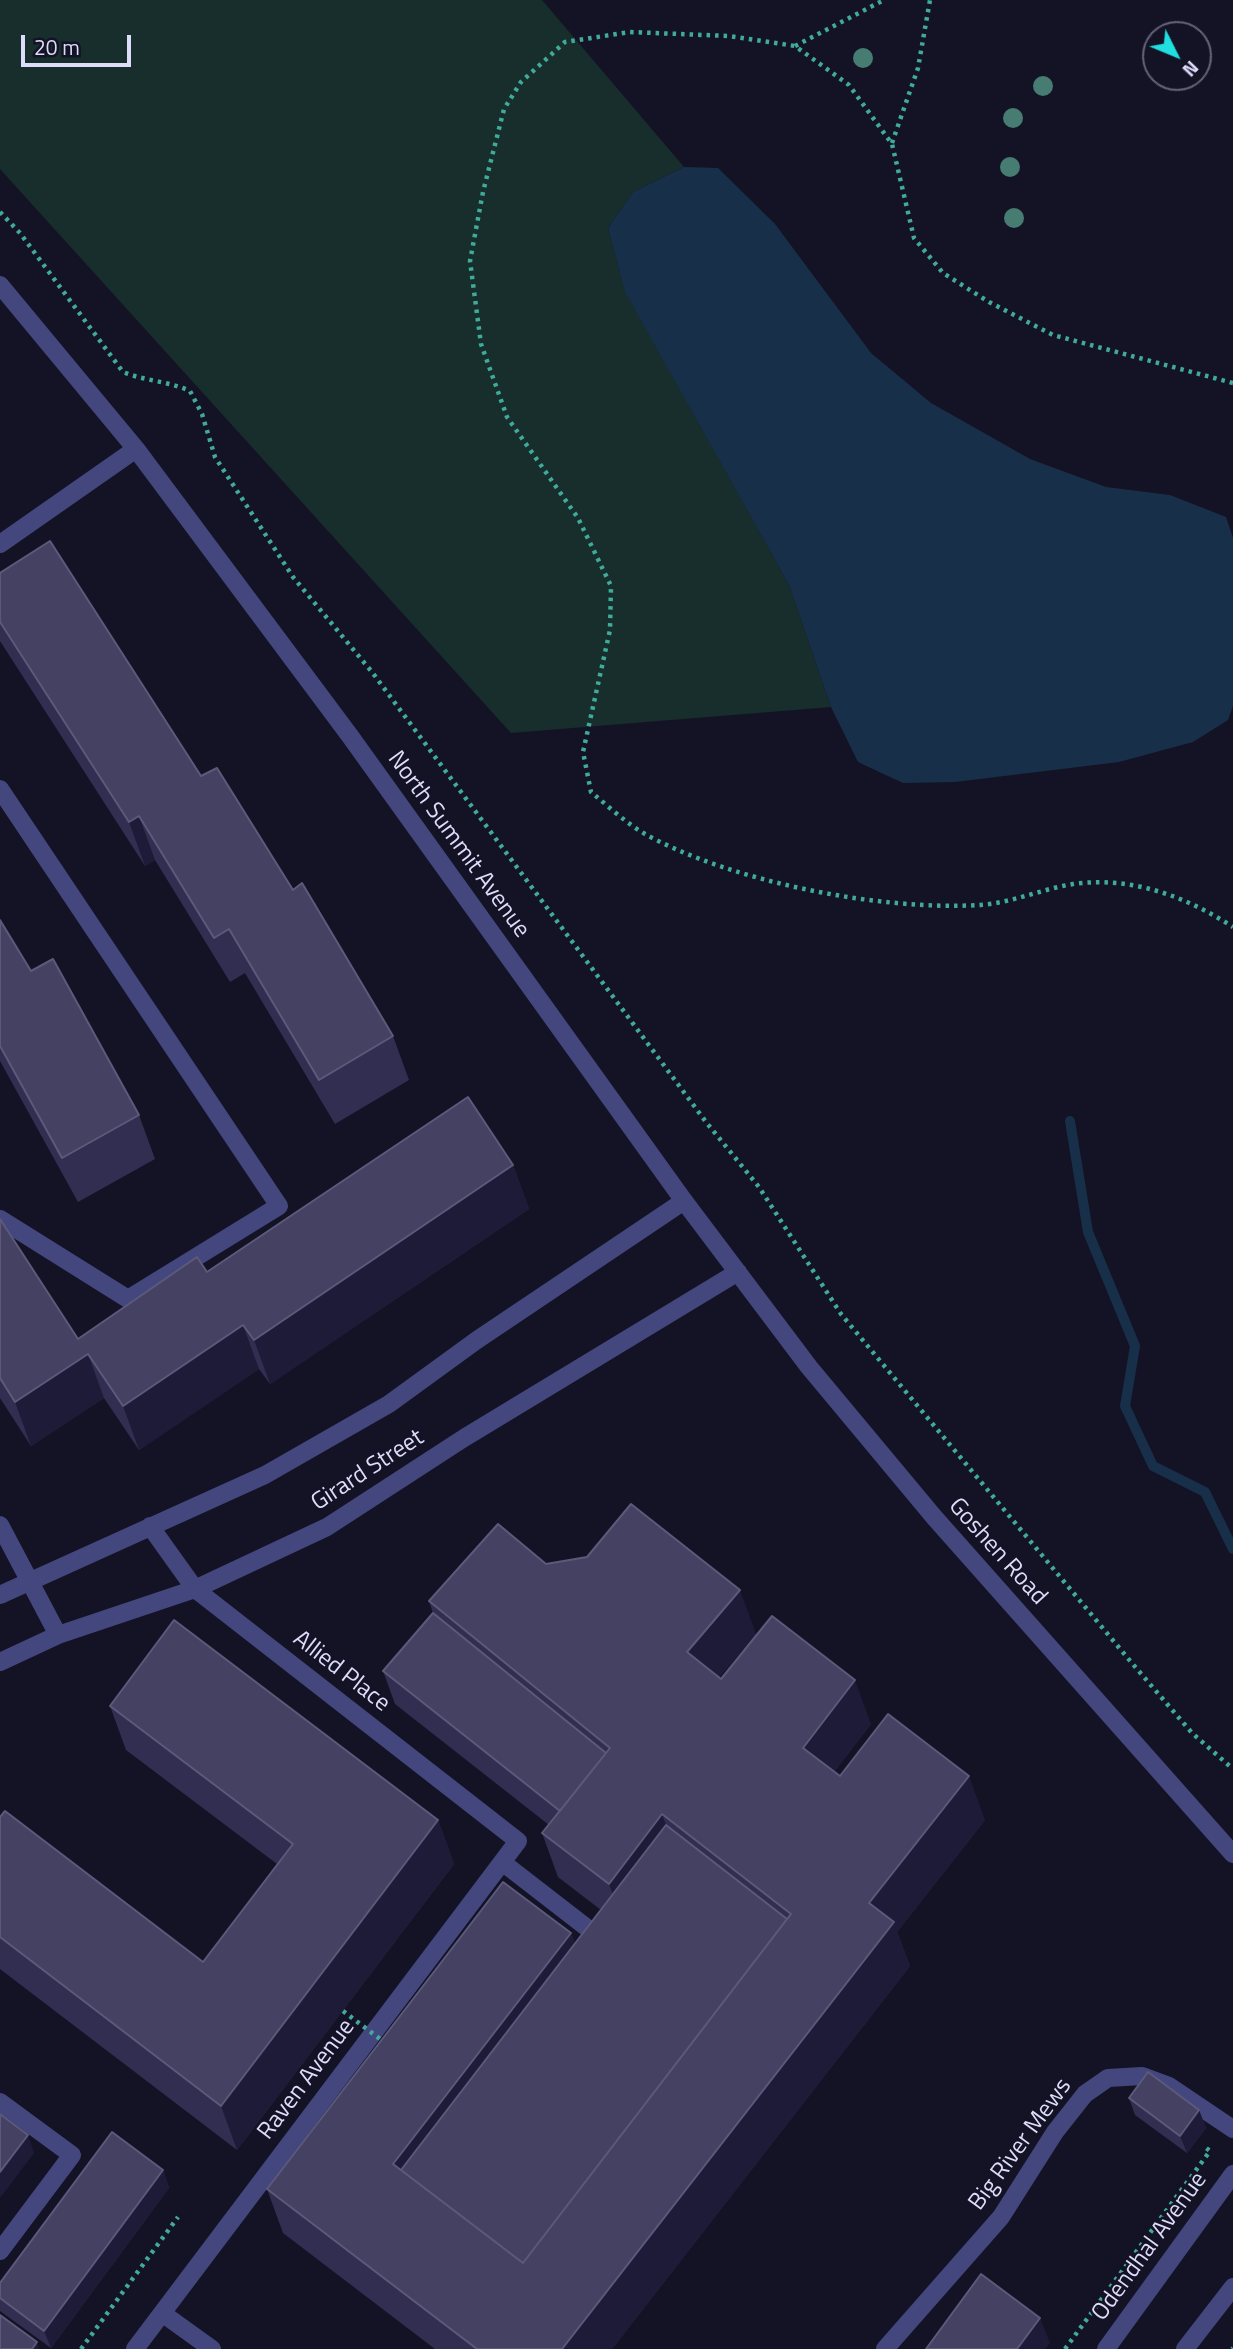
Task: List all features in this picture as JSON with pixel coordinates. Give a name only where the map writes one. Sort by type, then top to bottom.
[{"type":"street","name":"North Summit Avenue","points":[[0,285],[136,449],[350,736],[737,1272]]},
{"type":"street","points":[[0,544],[136,449]]},
{"type":"street","points":[[0,789],[279,1206],[128,1299],[0,1219]]},
{"type":"street","name":"Girard Street","points":[[0,1595],[265,1475],[389,1404],[477,1340],[684,1201]]},
{"type":"street","name":"Girard Street","points":[[0,1662],[58,1635],[195,1589],[327,1527],[464,1438],[737,1272]]},
{"type":"street","name":"Goshen Road","points":[[737,1272],[809,1367],[933,1517],[1233,1854]]},
{"type":"street","points":[[0,1525],[58,1635]]},
{"type":"street","name":"Allied Place","points":[[150,1526],[195,1589],[518,1841]]},
{"type":"street","name":"Raven Avenue","points":[[135,2349],[518,1841]]},
{"type":"street","points":[[502,1862],[611,1946]]},
{"type":"street","name":"Big River Mews","points":[[885,2349],[1001,2217],[1055,2132],[1086,2094],[1108,2078],[1142,2076],[1168,2086],[1233,2129]]},
{"type":"street","points":[[0,2102],[72,2155],[0,2251]]},
{"type":"street","name":"Odendhal Avenue","points":[[1106,2349],[1233,2174]]},
{"type":"street","points":[[1185,2349],[1233,2287]]},
{"type":"street","points":[[162,2313],[212,2349]]},
{"type":"path","points":[[795,46],[884,0]]},
{"type":"path","points":[[892,144],[918,68],[930,0]]},
{"type":"path","points":[[1233,383],[1052,335],[989,302],[943,273],[914,238],[892,144],[849,85],[795,46],[729,36],[630,32],[565,42],[521,82],[504,109],[483,192],[470,261],[481,344],[507,417],[578,518],[611,586],[610,630],[583,752],[591,792],[644,834],[701,859],[810,891],[902,902],[981,905],[1075,884],[1146,886],[1206,910],[1233,927]]},
{"type":"path","points":[[0,212],[20,233],[123,372],[147,382],[173,383],[190,391],[202,414],[215,457],[293,577],[372,672],[706,1122],[759,1187],[841,1314],[1130,1662],[1192,1733],[1233,1769]]},
{"type":"path","points":[[343,2011],[394,2050]]},
{"type":"path","points":[[1065,2349],[1210,2151],[1196,2140]]},
{"type":"path","points":[[81,2349],[178,2217]]},
{"type":"green space","points":[[0,0],[542,0],[684,167],[633,192],[608,228],[625,291],[789,585],[831,707],[511,733],[0,169]]},
{"type":"water","points":[[684,167],[718,168],[775,224],[871,353],[931,403],[1030,459],[1106,487],[1170,495],[1226,517],[1233,538],[1233,706],[1228,720],[1193,742],[1119,762],[955,782],[903,783],[858,762],[831,707],[789,585],[625,292],[608,228],[633,192]]},
{"type":"building","points":[[50,541],[201,776],[217,768],[293,890],[302,883],[393,1036],[319,1080],[229,929],[214,938],[139,816],[129,822],[0,622],[0,573]]},
{"type":"building","points":[[0,920],[31,971],[53,959],[139,1115],[62,1158],[0,1046]]},
{"type":"building","points":[[468,1097],[513,1165],[254,1340],[243,1325],[123,1406],[88,1354],[15,1402],[0,1378],[0,1219],[78,1339],[197,1257],[207,1272]]},
{"type":"building","points":[[631,1504],[740,1590],[687,1652],[721,1679],[772,1616],[855,1680],[803,1748],[840,1776],[888,1714],[969,1776],[869,1903],[894,1922],[562,2349],[477,2349],[267,2189],[503,1882],[571,1933],[393,2164],[523,2263],[791,1914],[662,1814],[609,1884],[542,1833],[610,1748],[429,1601],[498,1524],[546,1564],[587,1557]]},
{"type":"building","points":[[433,1613],[606,1753],[560,1811],[383,1671]]},
{"type":"building","points":[[174,1620],[438,1820],[221,2106],[0,1937],[0,1817],[5,1811],[203,1962],[293,1844],[110,1706]]},
{"type":"building","points":[[666,1825],[787,1919],[523,2263],[401,2170]]},
{"type":"building","points":[[1148,2072],[1199,2110],[1180,2136],[1129,2098]]},
{"type":"building","points":[[0,2114],[28,2135],[0,2172]]},
{"type":"building","points":[[112,2132],[163,2170],[44,2331],[0,2298],[0,2283]]},
{"type":"building","points":[[981,2274],[1040,2318],[1017,2349],[926,2349]]},
{"type":"building","points":[[0,2315],[37,2342],[32,2349],[0,2349]]},
{"type":"waterway","points":[[1070,1121],[1088,1232],[1135,1346],[1125,1406],[1153,1466],[1205,1492],[1233,1549]]}]
